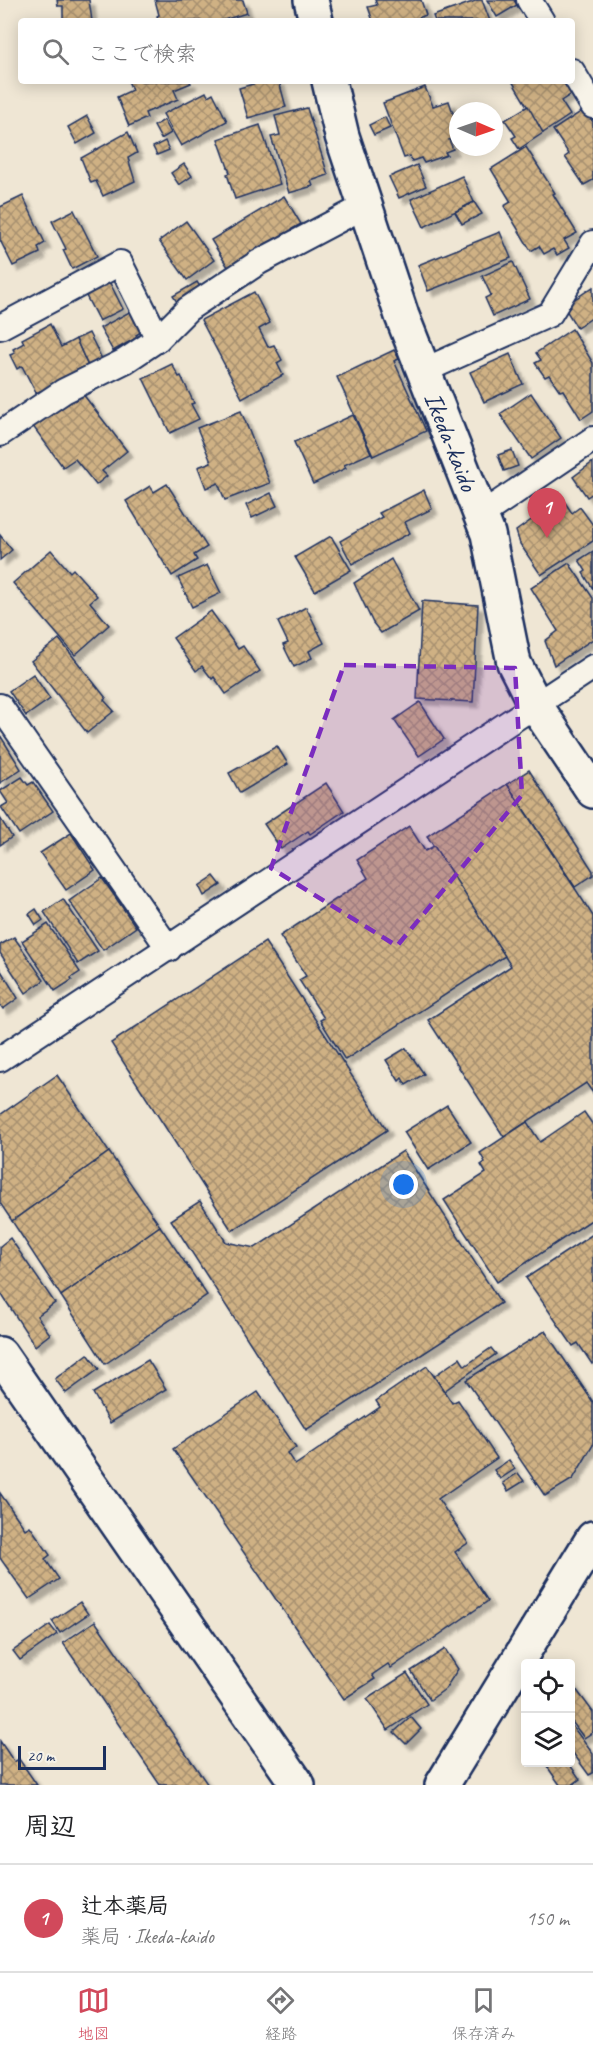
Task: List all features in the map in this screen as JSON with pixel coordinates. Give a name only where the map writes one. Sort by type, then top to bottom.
[{"type":"street","points":[[311,0],[315,18]]},
{"type":"street","points":[[529,0],[540,18]]},
{"type":"street","points":[[575,76],[593,106]]},
{"type":"street","name":"Ikeda-kaido","points":[[330,84],[342,136],[402,316],[488,534],[514,663],[536,706],[593,791]]},
{"type":"street","points":[[0,434],[64,391],[125,361],[158,339],[188,309],[259,262],[365,206]]},
{"type":"street","points":[[423,371],[550,314],[593,243]]},
{"type":"street","points":[[0,327],[120,263],[158,339]]},
{"type":"street","points":[[481,516],[593,439]]},
{"type":"street","points":[[0,1059],[169,950],[593,667]]},
{"type":"street","points":[[0,706],[169,950]]},
{"type":"street","points":[[0,1354],[298,1785]]},
{"type":"street","points":[[442,1785],[593,1538]]},
{"type":"highlighted area","points":[[344,665],[515,668],[522,795],[397,946],[271,868]]},
{"type":"building","points":[[57,0],[89,0],[92,18],[63,18],[63,6],[58,6]]},
{"type":"building","points":[[155,0],[243,0],[247,13],[230,18],[158,18]]},
{"type":"building","points":[[375,0],[421,0],[426,15],[418,18],[372,18],[368,7],[377,5]]},
{"type":"building","points":[[482,0],[489,18],[434,18],[433,16]]},
{"type":"building","points":[[487,0],[514,0],[517,5],[497,17]]},
{"type":"building","points":[[129,84],[189,84],[174,90],[178,99],[145,113],[147,118],[129,126],[117,97],[132,90]]},
{"type":"building","points":[[253,84],[280,84],[286,107],[248,118],[239,88]]},
{"type":"building","points":[[514,84],[567,84],[573,93],[561,101],[570,115],[543,133]]},
{"type":"building","points":[[425,87],[433,106],[449,101],[449,150],[445,152],[447,155],[424,163],[421,158],[412,161],[410,156],[404,158],[383,103]]},
{"type":"building","points":[[206,92],[208,96],[213,93],[227,121],[181,146],[163,114]]},
{"type":"building","points":[[528,106],[543,133],[519,149],[512,138],[516,136],[505,120]]},
{"type":"building","points":[[307,108],[328,175],[311,181],[313,186],[289,193],[271,137],[280,135],[275,116]]},
{"type":"building","points":[[585,109],[593,122],[593,180],[584,185],[565,157],[569,154],[553,130]]},
{"type":"building","points":[[87,116],[96,133],[77,144],[68,127]]},
{"type":"building","points":[[385,117],[390,128],[374,135],[369,125]]},
{"type":"building","points":[[164,120],[171,133],[161,139],[154,126]]},
{"type":"building","points":[[260,125],[280,184],[235,199],[227,174],[230,173],[218,139]]},
{"type":"building","points":[[128,132],[137,153],[128,158],[135,181],[103,196],[96,181],[91,183],[81,158]]},
{"type":"building","points":[[165,141],[169,150],[157,155],[153,147]]},
{"type":"building","points":[[526,147],[577,233],[564,240],[569,248],[557,255],[553,249],[544,254],[539,246],[531,251],[504,206],[511,202],[491,169]]},
{"type":"building","points":[[184,164],[192,176],[179,185],[171,173]]},
{"type":"building","points":[[417,165],[426,186],[399,198],[389,177]]},
{"type":"building","points":[[462,176],[474,202],[424,227],[411,199]]},
{"type":"building","points":[[23,196],[45,243],[38,247],[40,253],[13,266],[0,240],[0,207]]},
{"type":"building","points":[[284,196],[301,224],[292,229],[294,233],[231,272],[211,240]]},
{"type":"building","points":[[474,202],[482,214],[462,224],[455,212]]},
{"type":"building","points":[[74,210],[97,256],[72,269],[63,250],[66,249],[52,221]]},
{"type":"building","points":[[186,221],[214,260],[187,280],[159,241]]},
{"type":"building","points":[[500,232],[511,258],[428,291],[418,265]]},
{"type":"building","points":[[513,262],[530,299],[493,316],[485,298],[491,295],[482,276]]},
{"type":"building","points":[[109,281],[123,309],[99,321],[85,294]]},
{"type":"building","points":[[197,282],[205,294],[181,308],[173,296]]},
{"type":"building","points":[[593,287],[593,317],[577,328],[566,310],[571,306],[569,303]]},
{"type":"building","points":[[254,292],[270,323],[259,329],[268,347],[274,345],[282,360],[277,363],[283,375],[242,398],[201,320]]},
{"type":"building","points":[[133,310],[144,330],[136,335],[138,337],[113,351],[100,328]]},
{"type":"building","points":[[50,324],[61,347],[76,339],[88,366],[42,395],[40,391],[36,393],[22,366],[17,369],[10,355],[15,353],[13,349],[24,343],[22,339]]},
{"type":"building","points":[[572,329],[593,363],[593,411],[581,419],[563,390],[560,391],[549,375],[545,377],[535,363],[541,360],[536,353]]},
{"type":"building","points":[[89,333],[102,359],[88,366],[76,339]]},
{"type":"building","points":[[394,350],[399,359],[394,361],[426,431],[373,456],[337,377]]},
{"type":"building","points":[[510,354],[523,384],[484,402],[470,372]]},
{"type":"building","points":[[172,364],[179,377],[181,376],[199,419],[170,433],[143,378]]},
{"type":"building","points":[[79,389],[127,451],[102,471],[107,476],[96,485],[75,459],[63,467],[32,425]]},
{"type":"building","points":[[531,393],[561,438],[531,459],[500,414]]},
{"type":"building","points":[[241,411],[270,483],[225,500],[218,483],[206,488],[198,467],[211,462],[197,428]]},
{"type":"building","points":[[353,415],[371,453],[344,465],[346,468],[313,484],[294,442]]},
{"type":"building","points":[[512,450],[518,466],[504,471],[498,455]]},
{"type":"building","points":[[593,462],[593,493],[587,497],[573,477]]},
{"type":"building","points":[[167,484],[207,547],[194,555],[197,560],[172,576],[126,501],[150,486],[154,492]]},
{"type":"building","points":[[424,490],[432,509],[405,522],[410,533],[352,564],[340,541],[382,517],[379,513]]},
{"type":"building","points":[[271,493],[277,506],[252,518],[246,505]]},
{"type":"building","points":[[562,498],[572,513],[580,507],[593,525],[593,541],[541,575],[520,544],[516,531]]},
{"type":"building","points":[[0,535],[12,550],[0,560]]},
{"type":"building","points":[[331,536],[351,570],[315,591],[295,557]]},
{"type":"building","points":[[51,550],[70,572],[73,569],[97,596],[90,602],[109,625],[75,655],[13,583]]},
{"type":"building","points":[[593,551],[593,589],[583,573],[586,571],[579,560]]},
{"type":"building","points":[[391,559],[419,611],[381,633],[373,623],[354,583]]},
{"type":"building","points":[[569,563],[593,598],[593,639],[554,665],[545,641],[558,631],[531,588]]},
{"type":"building","points":[[207,565],[221,593],[192,607],[178,578]]},
{"type":"building","points":[[422,601],[478,605],[473,702],[417,699]]},
{"type":"building","points":[[306,607],[324,643],[309,651],[312,658],[294,667],[283,645],[288,643],[278,622]]},
{"type":"building","points":[[211,611],[238,649],[243,646],[260,671],[226,694],[214,677],[212,679],[202,666],[196,671],[173,638]]},
{"type":"building","points":[[59,639],[114,711],[87,733],[31,661]]},
{"type":"building","points":[[33,674],[50,699],[26,716],[9,691]]},
{"type":"building","points":[[420,702],[444,739],[419,756],[394,720]]},
{"type":"building","points":[[0,735],[21,769],[0,783]]},
{"type":"building","points":[[277,746],[288,764],[240,793],[229,773]]},
{"type":"building","points":[[529,770],[593,871],[593,875],[575,887],[507,784]]},
{"type":"building","points":[[22,777],[28,785],[33,782],[53,811],[19,834],[1,807],[8,803],[0,791]]},
{"type":"building","points":[[326,783],[344,811],[310,834],[308,831],[281,849],[264,824]]},
{"type":"building","points":[[507,784],[593,916],[593,1093],[586,1083],[504,1137],[428,1020],[511,966],[427,836]]},
{"type":"building","points":[[0,818],[12,837],[0,845]]},
{"type":"building","points":[[409,826],[425,851],[434,846],[505,956],[345,1060],[320,1020],[324,1018],[299,980],[306,976],[280,936],[368,878],[357,860]]},
{"type":"building","points":[[71,833],[95,870],[66,890],[40,853]]},
{"type":"building","points":[[214,876],[221,885],[204,896],[199,886]]},
{"type":"building","points":[[102,878],[136,927],[103,950],[69,901]]},
{"type":"building","points":[[63,899],[98,951],[78,964],[44,912]]},
{"type":"building","points":[[36,909],[43,920],[36,925],[29,914]]},
{"type":"building","points":[[48,924],[80,972],[55,991],[22,941]]},
{"type":"building","points":[[14,937],[44,980],[26,993],[0,953],[0,945]]},
{"type":"building","points":[[265,942],[387,1130],[232,1231],[111,1043]]},
{"type":"building","points":[[0,969],[18,998],[3,1009],[0,1005]]},
{"type":"building","points":[[406,1048],[424,1074],[406,1085],[402,1078],[399,1081],[386,1060]]},
{"type":"building","points":[[57,1075],[109,1152],[12,1221],[0,1203],[0,1115]]},
{"type":"building","points":[[447,1105],[471,1142],[428,1170],[404,1132]]},
{"type":"building","points":[[584,1112],[593,1125],[593,1219],[497,1282],[444,1200],[486,1173],[481,1165],[485,1162],[480,1153],[527,1122],[540,1142]]},
{"type":"building","points":[[403,1151],[501,1303],[306,1430],[171,1220],[200,1201],[226,1242],[255,1248]]},
{"type":"building","points":[[109,1152],[160,1226],[61,1296],[12,1221]]},
{"type":"building","points":[[160,1226],[207,1295],[105,1364],[61,1296]]},
{"type":"building","points":[[593,1234],[592,1364],[578,1343],[573,1346],[526,1278]]},
{"type":"building","points":[[10,1238],[55,1303],[37,1316],[50,1334],[35,1346],[0,1292],[0,1246]]},
{"type":"building","points":[[545,1331],[593,1402],[593,1445],[573,1479],[545,1496],[466,1380]]},
{"type":"building","points":[[491,1348],[496,1354],[444,1391],[434,1376],[460,1358],[465,1366]]},
{"type":"building","points":[[88,1354],[99,1369],[66,1393],[55,1379]]},
{"type":"building","points":[[148,1360],[166,1389],[110,1423],[93,1393]]},
{"type":"building","points":[[427,1366],[452,1403],[458,1400],[497,1458],[438,1499],[468,1543],[455,1552],[488,1601],[391,1668],[388,1664],[372,1675],[375,1679],[344,1699],[173,1449],[258,1392],[296,1447],[287,1453],[295,1465],[380,1407],[376,1401]]},
{"type":"building","points":[[509,1460],[515,1469],[500,1479],[494,1470]]},
{"type":"building","points":[[518,1473],[524,1481],[508,1491],[503,1483]]},
{"type":"building","points":[[0,1493],[25,1529],[30,1526],[50,1555],[45,1559],[59,1579],[29,1599],[0,1558]]},
{"type":"building","points":[[80,1602],[88,1614],[60,1633],[52,1621]]},
{"type":"building","points":[[95,1621],[208,1785],[160,1785],[63,1643]]},
{"type":"building","points":[[50,1625],[57,1634],[20,1660],[13,1651]]},
{"type":"building","points":[[445,1649],[458,1669],[445,1689],[430,1700],[411,1671]]},
{"type":"building","points":[[407,1673],[427,1704],[388,1730],[367,1699]]},
{"type":"building","points":[[575,1688],[593,1712],[593,1732],[584,1738],[575,1726]]},
{"type":"building","points":[[411,1717],[421,1729],[406,1744],[394,1732]]},
{"type":"building","points":[[575,1730],[593,1754],[593,1773],[589,1775],[575,1756]]},
{"type":"building","points":[[0,1741],[14,1762],[19,1759],[37,1785],[0,1785]]},
{"type":"building","points":[[547,1767],[572,1767],[580,1779],[572,1785],[560,1785]]},
{"type":"place","name":"辻本薬局","points":[[547,538]]}]
